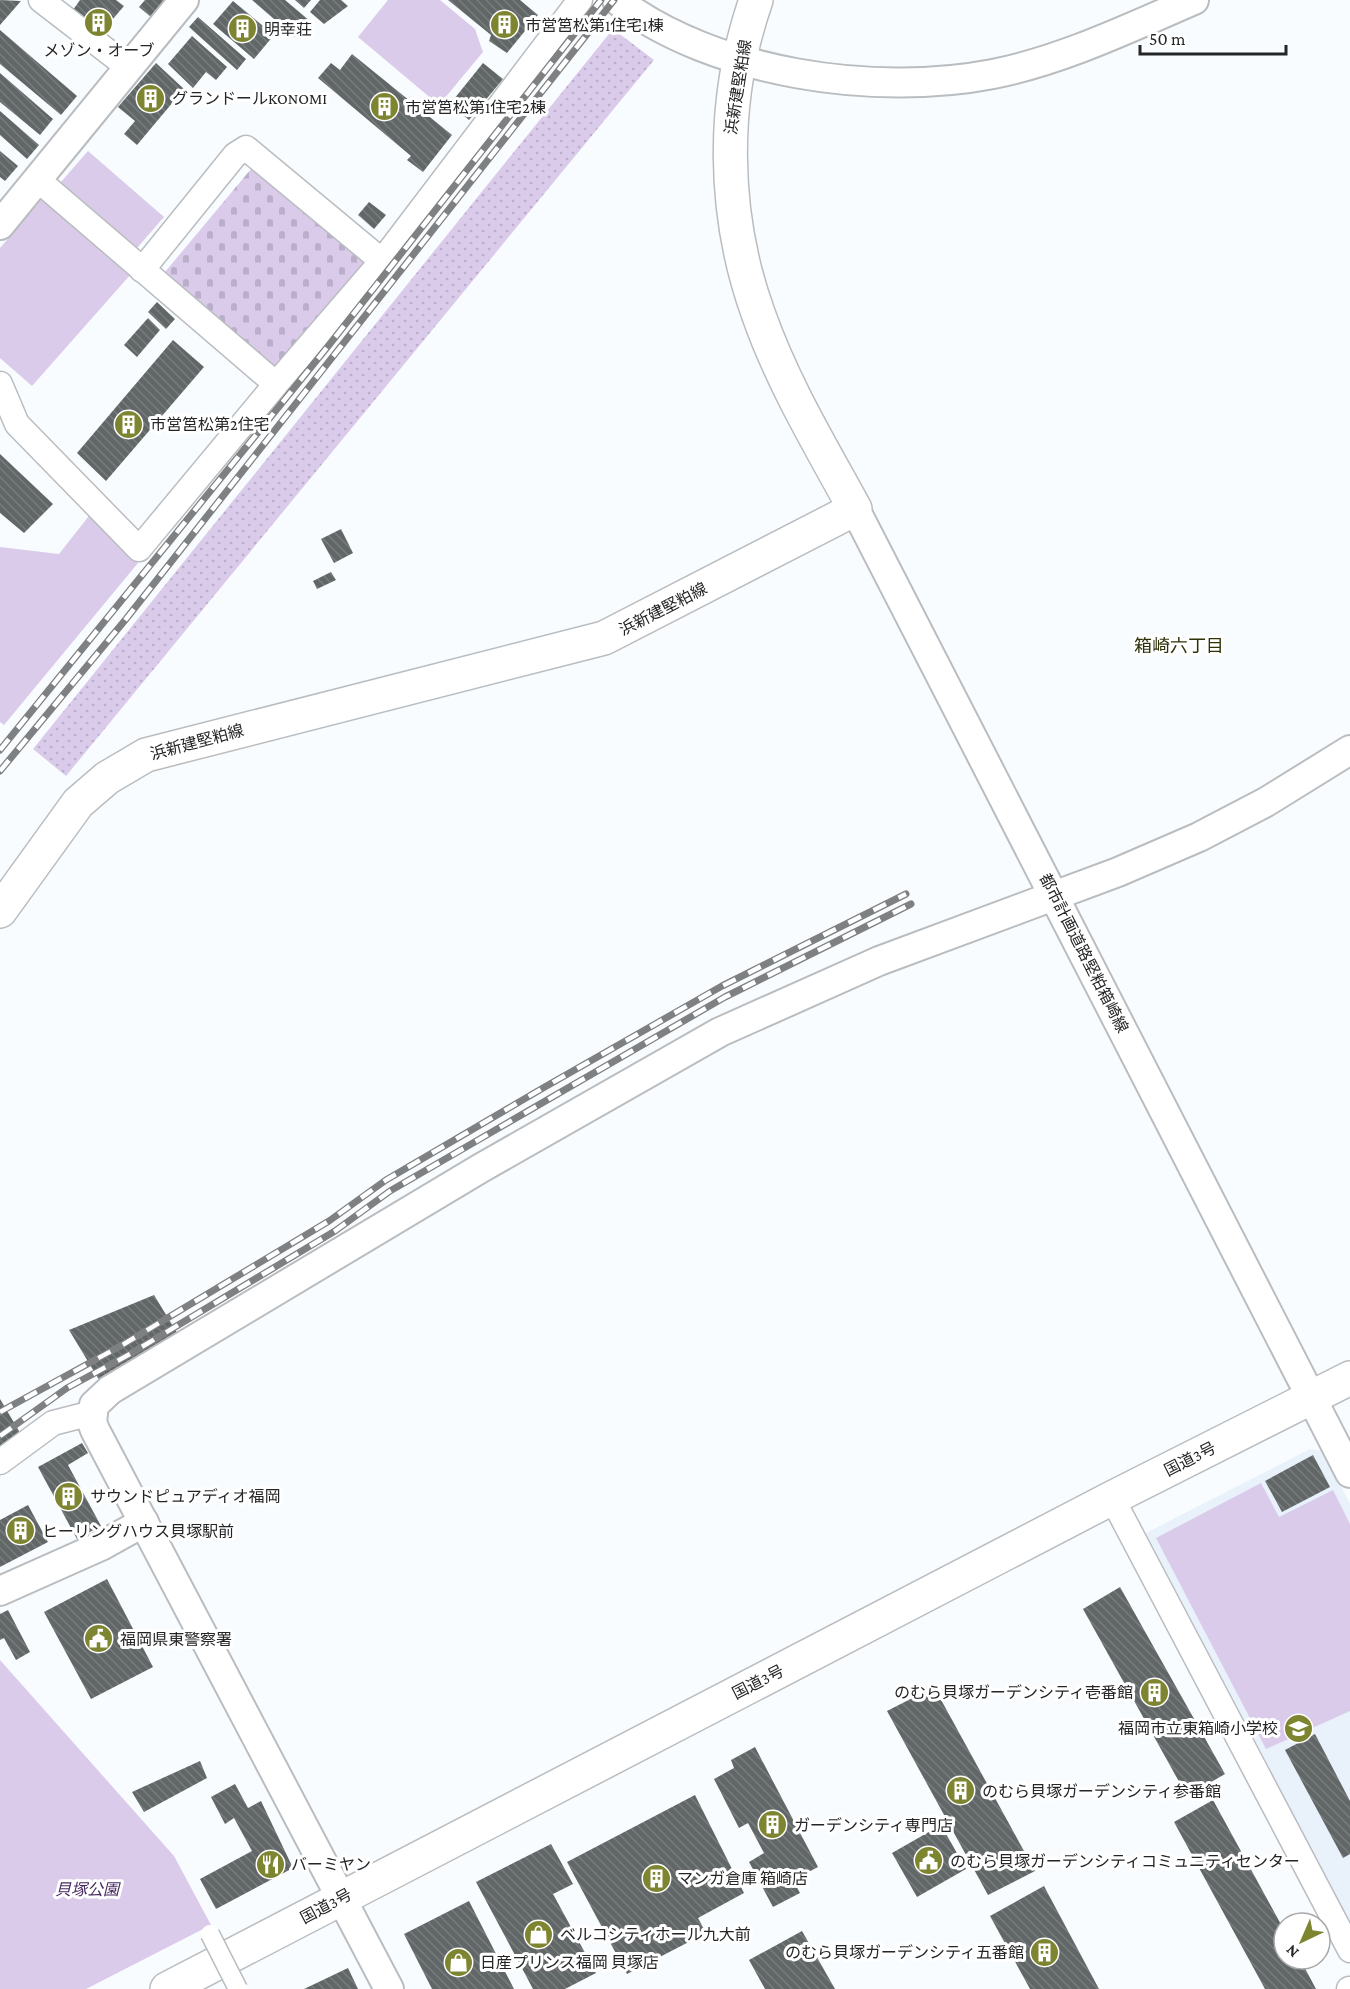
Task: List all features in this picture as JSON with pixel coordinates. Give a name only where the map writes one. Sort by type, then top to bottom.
[{"type":"main road","name":"浜新建堅粕線","points":[[0,911],[78,803],[107,778],[146,755],[604,638],[855,509],[775,357],[757,313],[744,268],[731,181],[729,142],[740,60],[756,0]]},
{"type":"main road","name":"国道3号","points":[[167,1989],[1112,1498],[1350,1378]]},
{"type":"street","points":[[41,0],[128,67]]},
{"type":"street","points":[[0,225],[184,0]]},
{"type":"street","points":[[0,384],[17,424],[139,549],[382,261],[580,0]]},
{"type":"street","points":[[617,0],[685,39],[740,60],[802,74],[860,81],[930,81],[992,74],[1053,58],[1194,0]]},
{"type":"street","points":[[142,270],[235,154],[246,148],[382,261]]},
{"type":"street","points":[[37,179],[276,384]]},
{"type":"street","name":"都市計画道路堅粕箱崎線","points":[[855,509],[1350,1473]]},
{"type":"street","points":[[389,1989],[95,1430],[92,1413],[100,1397],[482,1168],[711,1036],[879,961],[1118,872],[1208,832],[1266,802],[1350,750]]},
{"type":"street","points":[[0,1462],[53,1423],[92,1413]]},
{"type":"street","points":[[1112,1498],[1350,1950]]},
{"type":"street","points":[[0,1590],[101,1546],[144,1522]]},
{"type":"street","points":[[210,1934],[238,1989]]},
{"type":"shaded area","name":"福岡市立東箱崎小学校","points":[[1310,1449],[1323,1451],[1350,1504],[1350,1923],[1146,1533]]},
{"type":"green space","points":[[388,0],[440,0],[475,29],[483,52],[439,105],[358,37]]},
{"type":"green space","points":[[613,29],[654,60],[66,776],[33,749]]},
{"type":"green space","points":[[88,151],[164,217],[137,248],[61,182]]},
{"type":"green space","points":[[251,169],[368,266],[277,374],[165,272]]},
{"type":"green space","points":[[44,197],[131,274],[32,386],[0,358],[0,248]]},
{"type":"green space","points":[[92,512],[138,563],[4,725],[0,722],[0,547],[59,554]]},
{"type":"green space","name":"福岡市立東箱崎小学校","points":[[1261,1483],[1279,1517],[1333,1490],[1350,1524],[1350,1711],[1266,1749],[1156,1538]]},
{"type":"green space","name":"貝塚公園","points":[[0,1660],[174,1856],[211,1925],[86,1989],[0,1989]]},
{"type":"building","points":[[0,0],[21,1],[0,25]]},
{"type":"building","name":"メゾン・オーブ","points":[[80,0],[116,0],[124,6],[101,33],[73,10]]},
{"type":"building","points":[[145,0],[165,0],[151,17],[139,7]]},
{"type":"building","points":[[252,0],[285,0],[310,21],[295,37]]},
{"type":"building","points":[[295,0],[311,0],[304,8]]},
{"type":"building","points":[[320,0],[341,0],[348,6],[324,24],[310,12]]},
{"type":"building","name":"市営筥松第1住宅1棟","points":[[448,0],[520,0],[538,15],[507,53],[489,41],[491,35]]},
{"type":"building","name":"明幸荘","points":[[233,1],[274,35],[254,59],[213,24]]},
{"type":"building","points":[[198,17],[246,59],[237,70],[189,27]]},
{"type":"building","points":[[0,30],[77,96],[61,115],[0,64]]},
{"type":"building","points":[[192,36],[227,67],[216,80],[206,72],[193,88],[168,64]]},
{"type":"building","name":"市営筥松第1住宅2棟","points":[[352,54],[452,135],[423,172],[407,160],[411,156],[318,78],[331,63],[340,70]]},
{"type":"building","name":"グランドールKONOMI","points":[[156,63],[184,89],[137,145],[124,134],[135,121],[118,107]]},
{"type":"building","points":[[483,63],[503,79],[469,120],[450,104]]},
{"type":"building","points":[[0,73],[53,119],[40,135],[0,102]]},
{"type":"building","points":[[0,111],[39,145],[27,159],[0,135]]},
{"type":"building","points":[[0,151],[18,166],[5,181],[0,177]]},
{"type":"building","points":[[369,202],[386,215],[374,229],[358,215]]},
{"type":"building","points":[[157,302],[175,319],[166,329],[148,312]]},
{"type":"building","points":[[148,318],[160,330],[137,357],[124,345]]},
{"type":"building","name":"市営筥松第2住宅","points":[[173,340],[204,367],[106,481],[77,453]]},
{"type":"building","points":[[0,454],[53,504],[24,533],[0,513]]},
{"type":"building","points":[[341,529],[353,553],[334,563],[321,539]]},
{"type":"building","points":[[331,572],[336,580],[317,589],[313,581]]},
{"type":"building","points":[[154,1295],[179,1336],[101,1383],[69,1330]]},
{"type":"building","points":[[0,1399],[22,1436],[0,1453]]},
{"type":"building","name":"サウンドピュアディオ福岡","points":[[82,1443],[88,1453],[68,1465],[101,1526],[77,1539],[38,1467]]},
{"type":"building","points":[[1313,1455],[1330,1487],[1282,1512],[1265,1481]]},
{"type":"building","name":"ヒーリングハウス貝塚駅前","points":[[28,1505],[48,1542],[0,1567],[0,1520]]},
{"type":"building","name":"福岡県東警察署","points":[[107,1579],[153,1667],[91,1699],[44,1612]]},
{"type":"building","name":"のむら貝塚ガーデンシティ壱番館","points":[[1120,1587],[1225,1774],[1187,1796],[1083,1609]]},
{"type":"building","points":[[8,1610],[30,1652],[16,1660],[4,1638],[0,1640],[0,1614]]},
{"type":"building","name":"のむら貝塚ガーデンシティ参番館","points":[[934,1687],[1035,1871],[988,1895],[887,1711]]},
{"type":"building","points":[[1315,1734],[1350,1801],[1350,1854],[1343,1858],[1285,1750]]},
{"type":"building","name":"ガーデンシティ専門店","points":[[755,1747],[818,1867],[793,1880],[800,1893],[773,1907],[749,1862],[764,1853],[748,1823],[739,1828],[714,1779],[734,1768],[731,1760]]},
{"type":"building","points":[[200,1761],[207,1778],[144,1812],[132,1792]]},
{"type":"building","points":[[235,1784],[248,1808],[261,1801],[293,1868],[216,1909],[200,1879],[252,1851],[234,1818],[225,1824],[211,1797]]},
{"type":"building","name":"マンガ倉庫 箱崎店","points":[[695,1795],[744,1893],[698,1918],[706,1933],[627,1974],[567,1862]]},
{"type":"building","points":[[1213,1800],[1274,1911],[1272,1971],[1306,1971],[1316,1989],[1265,1989],[1174,1822]]},
{"type":"building","name":"のむら貝塚ガーデンシティコミュニティセンター","points":[[941,1825],[966,1869],[917,1897],[892,1853]]},
{"type":"building","name":"ベルコシティホール九大前","points":[[551,1844],[573,1884],[553,1894],[596,1973],[565,1989],[533,1989],[476,1882]]},
{"type":"building","name":"のむら貝塚ガーデンシティ五番館","points":[[1044,1886],[1099,1989],[1030,1989],[990,1916]]},
{"type":"building","name":"日産プリンス福岡 貝塚店","points":[[469,1901],[514,1989],[432,1989],[404,1934]]},
{"type":"building","points":[[802,1931],[835,1989],[765,1989],[749,1960]]},
{"type":"building","points":[[348,1968],[358,1989],[304,1989]]},
{"type":"railway","points":[[0,750],[329,345],[601,0]]},
{"type":"railway","points":[[0,771],[126,619],[614,0]]},
{"type":"railway","points":[[0,1412],[124,1344],[329,1221],[386,1180],[543,1088],[722,986],[906,894]]},
{"type":"railway","points":[[0,1436],[67,1388],[130,1354],[335,1231],[390,1191],[725,997],[911,904]]},
{"type":"place","name":"メゾン・オーブ","points":[[99,22]]},
{"type":"place","name":"市営筥松第1住宅1棟","points":[[504,25]]},
{"type":"place","name":"明幸荘","points":[[243,29]]},
{"type":"place","name":"グランドールKONOMI","points":[[151,98]]},
{"type":"place","name":"市営筥松第1住宅2棟","points":[[384,107]]},
{"type":"place","name":"市営筥松第2住宅","points":[[129,424]]},
{"type":"place","name":"サウンドピュアディオ福岡","points":[[69,1496]]},
{"type":"place","name":"ヒーリングハウス貝塚駅前","points":[[21,1531]]},
{"type":"place","name":"福岡県東警察署","points":[[99,1639]]},
{"type":"place","name":"のむら貝塚ガーデンシティ壱番館","points":[[1154,1692]]},
{"type":"place","name":"福岡市立東箱崎小学校","points":[[1299,1728]]},
{"type":"place","name":"のむら貝塚ガーデンシティ参番館","points":[[961,1791]]},
{"type":"place","name":"ガーデンシティ専門店","points":[[773,1825]]},
{"type":"place","name":"のむら貝塚ガーデンシティコミュニティセンター","points":[[929,1861]]},
{"type":"place","name":"バーミヤン","points":[[270,1864]]},
{"type":"place","name":"マンガ倉庫 箱崎店","points":[[656,1878]]},
{"type":"place","name":"ベルコシティホール九大前","points":[[539,1934]]},
{"type":"place","name":"のむら貝塚ガーデンシティ五番館","points":[[1045,1952]]},
{"type":"place","name":"日産プリンス福岡 貝塚店","points":[[459,1962]]},
{"type":"district","name":"箱崎六丁目","points":[[1179,646]]}]
